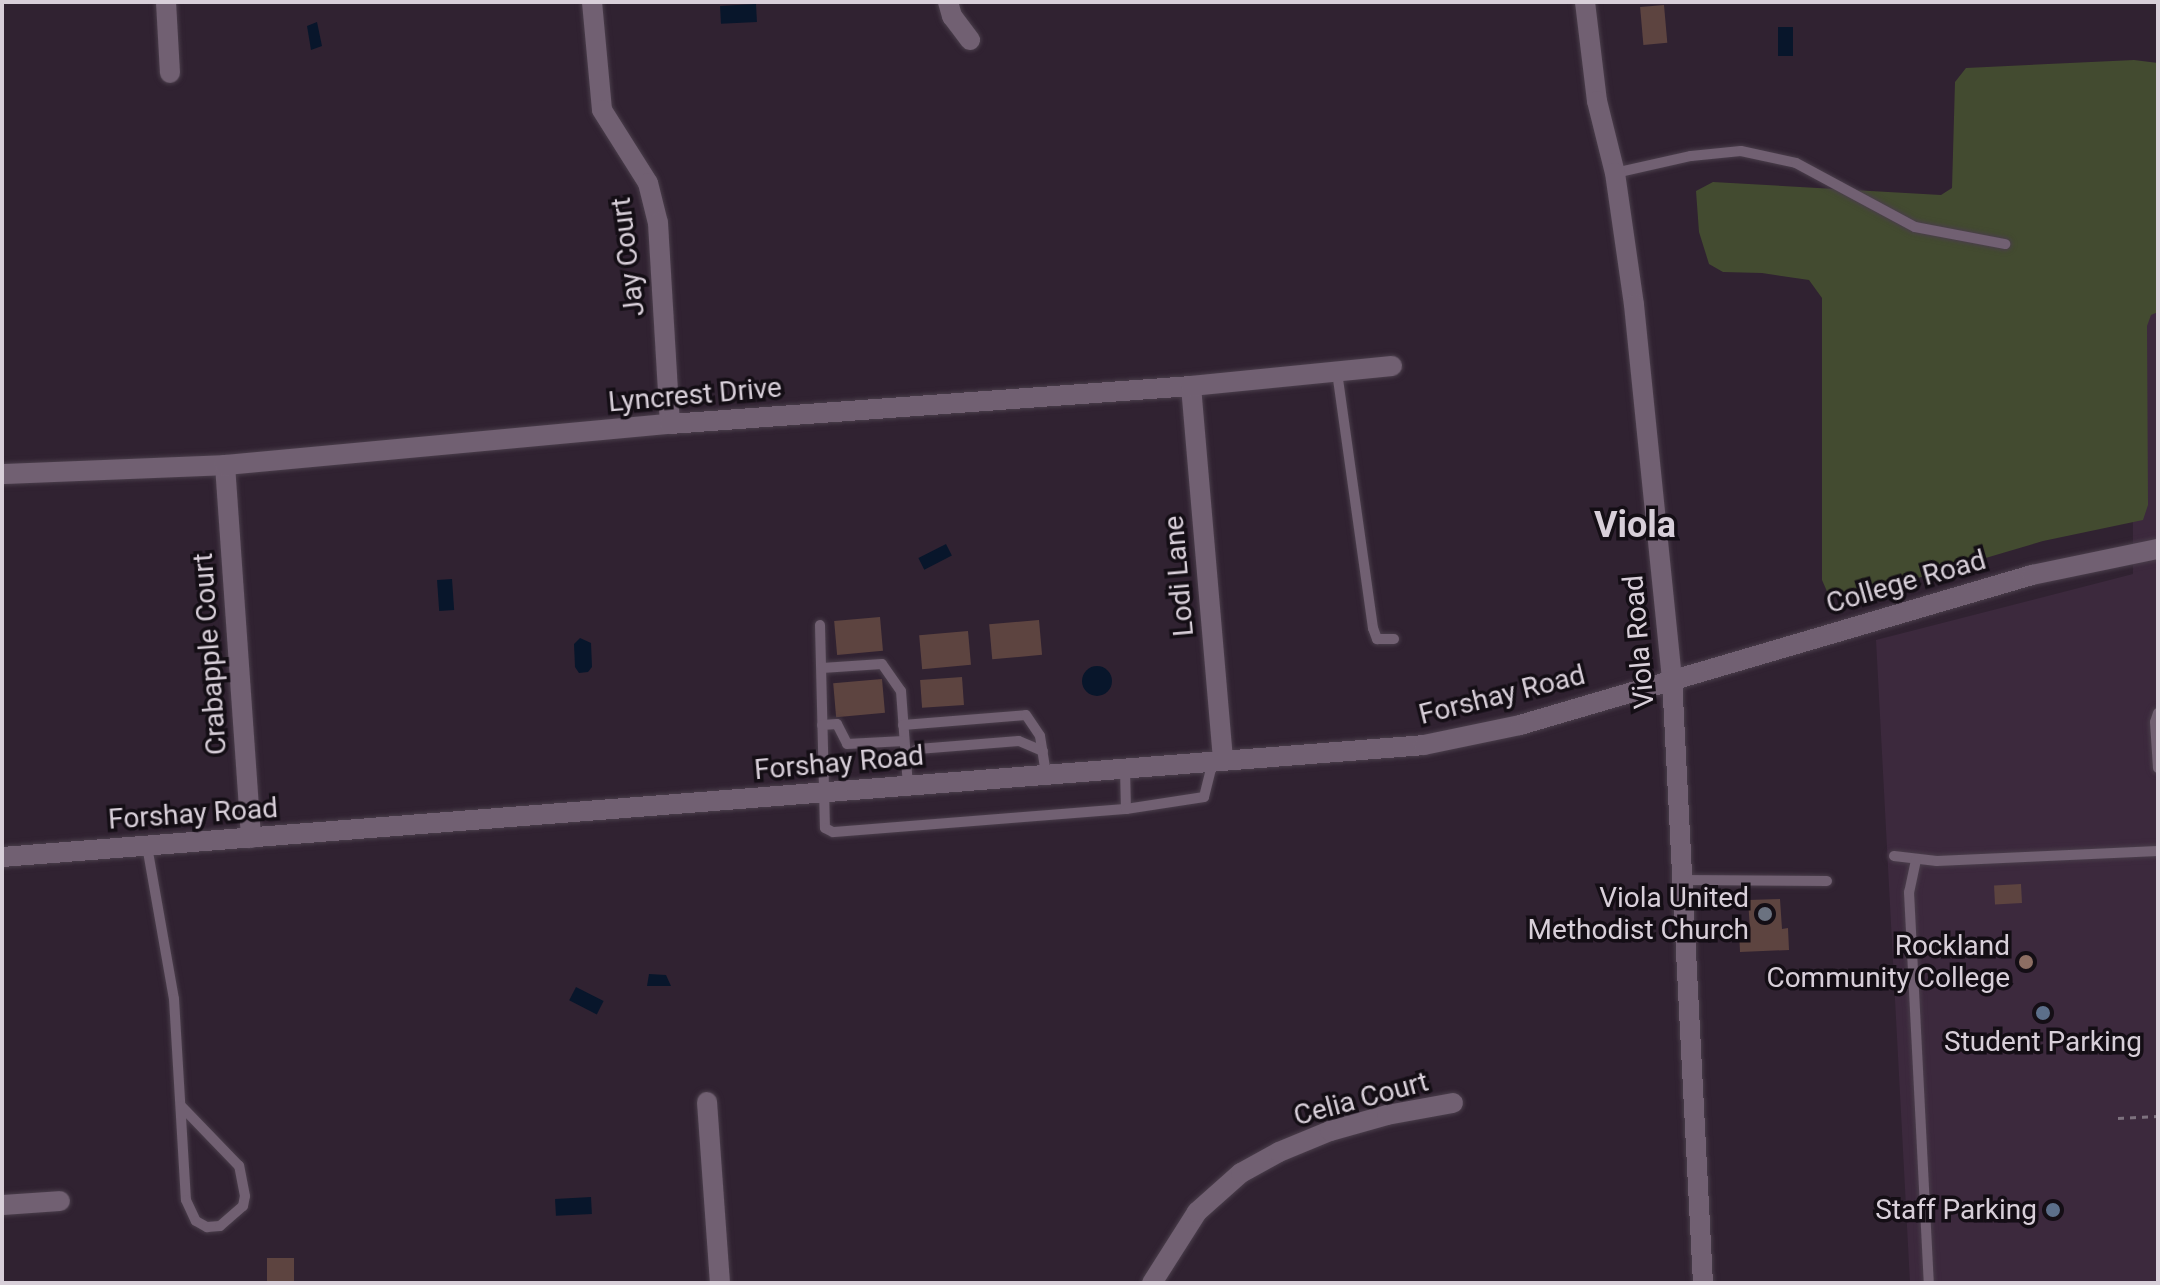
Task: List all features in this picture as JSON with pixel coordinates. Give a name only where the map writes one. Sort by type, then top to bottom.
[{"type":"street","points":[[166,2],[170,73]]},
{"type":"street","name":"Jay Court","points":[[592,2],[602,110],[648,183],[658,223],[670,424]]},
{"type":"street","points":[[948,2],[952,16],[970,40]]},
{"type":"street","name":"Viola Road","points":[[1585,2],[1597,101],[1615,173],[1634,305],[1672,678],[1703,1283]]},
{"type":"street","name":"Lyncrest Drive","points":[[2,474],[225,465],[670,424],[1191,386],[1392,366]]},
{"type":"street","name":"Lodi Lane","points":[[1191,386],[1218,761]]},
{"type":"street","name":"Crabapple Court","points":[[225,465],[251,838]]},
{"type":"street","name":"College Road","points":[[1672,678],[2032,575],[2158,549]]},
{"type":"street","name":"Forshay Road","points":[[2,857],[1125,769],[1468,738],[1672,678]]},
{"type":"street","points":[[707,1102],[720,1283]]},
{"type":"street","name":"Celia Court","points":[[1152,1283],[1197,1212],[1241,1173],[1279,1152],[1330,1131],[1387,1115],[1453,1103]]},
{"type":"street","points":[[2,1205],[60,1201]]},
{"type":"lane","points":[[1615,173],[1691,156],[1741,151],[1796,163],[1915,227],[2005,244]]},
{"type":"lane","points":[[1337,372],[1373,628],[1377,639],[1394,639]]},
{"type":"lane","points":[[820,625],[822,793],[825,828],[833,832],[1126,809],[1204,797],[1218,761]]},
{"type":"lane","points":[[822,668],[882,664],[901,691],[908,786]]},
{"type":"lane","points":[[2158,713],[2155,722],[2158,768]]},
{"type":"lane","points":[[903,725],[1026,715],[1040,736],[1046,775]]},
{"type":"lane","points":[[822,725],[837,724],[847,744],[904,741]]},
{"type":"lane","points":[[905,757],[918,749],[1019,741],[1043,751]]},
{"type":"lane","points":[[1125,769],[1126,809]]},
{"type":"lane","points":[[147,846],[174,999],[184,1186],[189,1213],[207,1227],[220,1226],[243,1206],[245,1196],[239,1166],[181,1106]]},
{"type":"lane","points":[[1894,856],[1916,860],[2158,851]]},
{"type":"lane","points":[[1916,860],[1909,892],[1929,1283]]},
{"type":"lane","points":[[1683,880],[1827,881]]},
{"type":"path","points":[[2118,1118],[2158,1116]]},
{"type":"shaded area","name":"Rockland Community College","points":[[2132,149],[2158,149],[2158,1283],[1910,1283],[1876,640],[2133,574]]},
{"type":"green space","points":[[2134,60],[2158,63],[2158,312],[2151,315],[2147,326],[2148,505],[2143,520],[2043,541],[1850,598],[1829,596],[1822,580],[1822,298],[1809,280],[1762,273],[1723,272],[1709,264],[1699,232],[1696,191],[1713,182],[1941,195],[1952,188],[1955,82],[1966,68]]},
{"type":"water","points":[[756,4],[757,22],[721,24],[720,6]]},
{"type":"water","points":[[317,22],[322,46],[311,50],[307,26]]},
{"type":"water","points":[[1778,27],[1793,27],[1793,56],[1778,56]]},
{"type":"water","points":[[946,544],[952,556],[924,570],[918,558]]},
{"type":"water","points":[[452,579],[454,610],[439,611],[437,580]]},
{"type":"water","points":[[580,638],[591,643],[592,667],[588,672],[579,673],[575,667],[574,644]]},
{"type":"water","points":[[1097,666],[1108,670],[1112,681],[1108,692],[1097,696],[1086,692],[1082,681],[1086,670]]},
{"type":"water","points":[[649,974],[666,975],[671,986],[647,986]]},
{"type":"water","points":[[576,987],[604,1001],[597,1014],[569,1000]]},
{"type":"water","points":[[591,1197],[592,1214],[556,1216],[555,1199]]},
{"type":"building","points":[[1664,5],[1667,43],[1643,45],[1640,7]]},
{"type":"building","points":[[880,617],[883,651],[837,655],[834,621]]},
{"type":"building","points":[[1039,620],[1042,655],[992,659],[989,624]]},
{"type":"building","points":[[968,631],[971,665],[922,669],[919,635]]},
{"type":"building","points":[[962,677],[964,705],[922,708],[920,680]]},
{"type":"building","points":[[882,679],[885,713],[836,717],[833,683]]},
{"type":"building","points":[[2021,884],[2022,903],[1995,904],[1994,885]]},
{"type":"building","name":"Viola United Methodist Church","points":[[1780,899],[1782,929],[1788,928],[1789,950],[1740,952],[1739,930],[1750,929],[1748,900]]},
{"type":"building","points":[[267,1258],[294,1258],[294,1283],[267,1283]]},
{"type":"place","name":"Viola United Methodist Church","points":[[1765,914]]},
{"type":"place","name":"Rockland Community College","points":[[2026,962]]},
{"type":"place","name":"Student Parking","points":[[2043,1013]]},
{"type":"place","name":"Staff Parking","points":[[2053,1210]]},
{"type":"district","name":"Viola","points":[[1635,526]]}]
